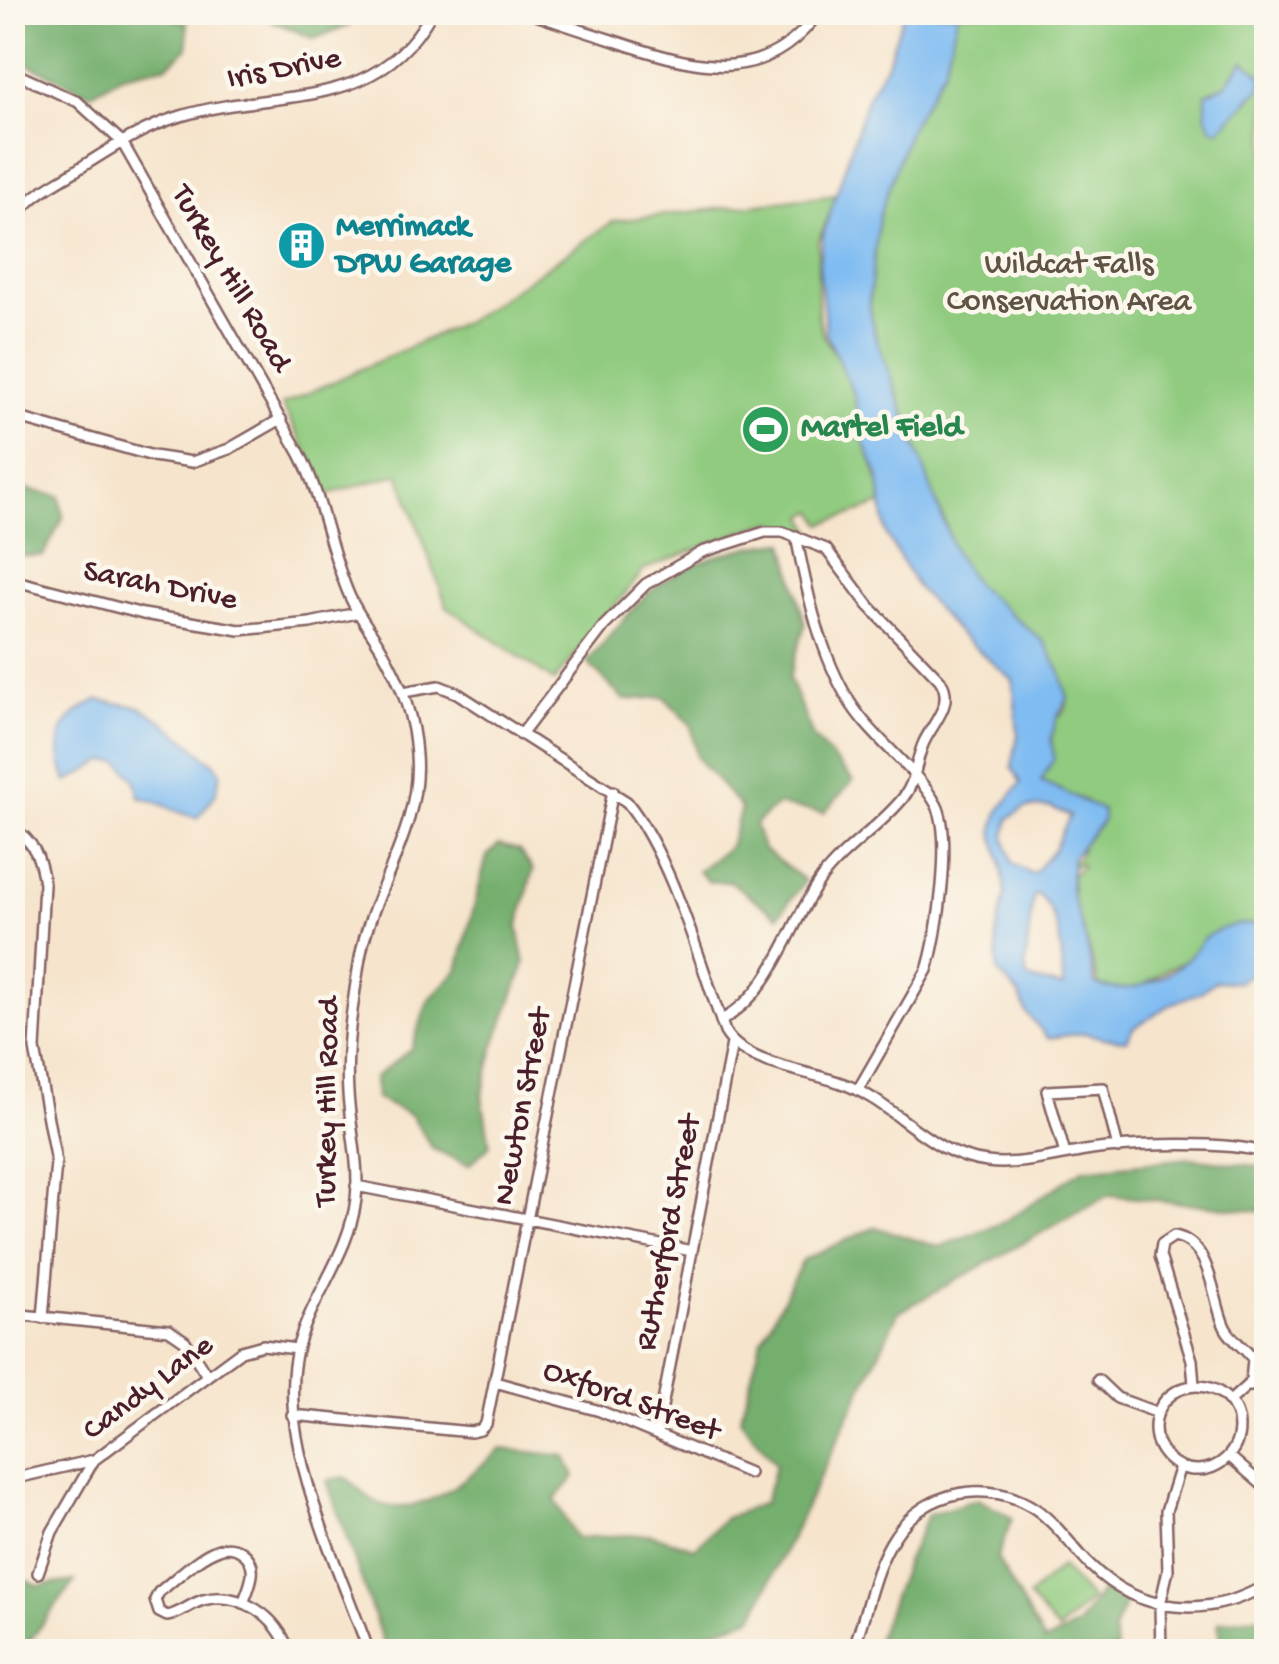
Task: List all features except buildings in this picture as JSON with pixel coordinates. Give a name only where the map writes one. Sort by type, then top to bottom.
[{"type":"street","name":"Iris Drive","points":[[12,228],[28,200],[122,142],[180,116],[325,94],[353,85],[401,54],[432,12]]},
{"type":"street","points":[[527,12],[680,62],[721,67],[775,52],[799,36],[819,12]]},
{"type":"street","name":"Turkey Hill Road","points":[[12,72],[78,102],[122,142],[281,419],[312,481],[343,579],[410,712],[417,772],[410,820],[368,927],[356,988],[347,1090],[356,1186],[352,1223],[297,1348],[292,1415],[307,1476],[369,1652]]},
{"type":"street","points":[[12,416],[153,456],[192,462],[229,449],[281,419]]},
{"type":"street","points":[[521,735],[604,626],[646,584],[685,560],[731,540],[764,532],[796,536],[833,555],[870,606],[946,690],[946,701],[923,744],[916,777],[904,798],[827,871],[804,906],[770,974],[744,1006],[721,1021]]},
{"type":"street","points":[[796,536],[810,602],[844,690],[864,722],[916,777],[943,820],[937,939],[927,970],[858,1090]]},
{"type":"street","name":"Sarah Drive","points":[[12,580],[143,614],[240,630],[295,625],[358,612]]},
{"type":"street","points":[[403,692],[428,686],[448,690],[627,802],[650,836],[732,1043],[758,1057],[858,1090],[933,1143],[988,1162],[1118,1148],[1226,1146],[1266,1154]]},
{"type":"street","name":"Newton Street","points":[[292,1415],[480,1430],[486,1424],[613,791]]},
{"type":"street","points":[[12,828],[33,846],[44,884],[35,1049],[56,1162],[43,1318]]},
{"type":"street","name":"Rutherford Street","points":[[658,1434],[732,1043]]},
{"type":"street","points":[[1064,1154],[1048,1091],[1102,1088],[1118,1148]]},
{"type":"street","points":[[356,1186],[692,1251]]},
{"type":"street","points":[[1194,1386],[1192,1360],[1160,1253],[1164,1242],[1174,1236],[1195,1248],[1215,1286],[1226,1329],[1253,1359],[1254,1374],[1248,1386],[1230,1400]]},
{"type":"street","points":[[12,1314],[169,1330],[185,1341],[206,1374]]},
{"type":"street","name":"Candy Lane","points":[[38,1573],[52,1532],[94,1460],[241,1351],[263,1346],[297,1348]]},
{"type":"street","points":[[1098,1380],[1116,1398],[1158,1413]]},
{"type":"street","name":"Oxford Street","points":[[495,1382],[600,1411],[750,1473]]},
{"type":"street","points":[[1194,1386],[1211,1388],[1230,1400],[1237,1414],[1237,1443],[1229,1456],[1206,1469],[1180,1466],[1159,1446],[1155,1430],[1158,1413],[1172,1394],[1194,1386]]},
{"type":"street","points":[[1248,1386],[1266,1386]]},
{"type":"street","points":[[1229,1456],[1266,1488]]},
{"type":"street","points":[[12,1479],[94,1460]]},
{"type":"street","points":[[1161,1652],[1160,1605],[1168,1570],[1167,1504],[1180,1466]]},
{"type":"street","points":[[852,1652],[896,1534],[928,1505],[972,1492],[1001,1494],[1028,1504],[1053,1523],[1108,1580],[1160,1605],[1214,1606],[1266,1586]]},
{"type":"street","points":[[243,1604],[252,1582],[252,1565],[244,1553],[230,1547],[210,1553],[159,1592],[155,1600],[156,1608],[167,1616],[205,1599],[243,1604],[259,1611],[276,1626],[289,1652]]},
{"type":"green space","points":[[12,13],[161,13],[187,22],[188,48],[168,65],[123,75],[90,94],[13,57]]},
{"type":"green space","points":[[254,13],[354,13],[350,25],[314,39]]},
{"type":"green space","name":"Wildcat Falls Conservation Area","points":[[955,13],[1266,13],[1266,926],[1203,940],[1189,959],[1126,993],[1099,986],[1087,942],[1075,923],[1071,875],[1081,867],[1080,863],[1070,868],[1071,860],[1077,859],[1082,848],[1086,801],[1041,784],[1039,778],[1067,699],[979,596],[955,557],[945,522],[922,472],[870,314],[869,277],[881,204],[906,127]]},
{"type":"green space","points":[[837,195],[818,243],[818,316],[823,335],[853,382],[860,426],[883,504],[822,524],[815,511],[805,516],[813,533],[772,523],[759,525],[645,569],[554,681],[447,607],[399,474],[325,495],[282,405],[469,320],[614,221]]},
{"type":"green space","points":[[13,487],[60,496],[63,518],[43,556],[13,556]]},
{"type":"green space","points":[[785,542],[805,625],[789,678],[813,737],[853,781],[824,813],[777,805],[755,824],[763,849],[805,881],[778,916],[729,881],[709,882],[698,871],[730,846],[741,808],[697,758],[691,725],[664,697],[624,700],[587,662],[637,605],[669,578],[717,556]]},
{"type":"green space","points":[[499,845],[519,850],[533,870],[518,928],[525,964],[494,1047],[482,1096],[490,1145],[469,1165],[433,1149],[411,1115],[376,1099],[375,1077],[411,1049],[429,1000],[458,970],[487,856]]},
{"type":"green space","points":[[1190,1158],[1266,1167],[1266,1212],[1109,1195],[898,1313],[753,1617],[652,1651],[386,1651],[327,1481],[345,1477],[376,1502],[392,1507],[409,1506],[443,1493],[501,1449],[565,1456],[575,1476],[555,1500],[576,1538],[650,1534],[695,1548],[725,1518],[764,1503],[776,1464],[740,1419],[761,1341],[803,1260],[875,1227],[939,1247],[1004,1222],[1083,1169]]},
{"type":"green space","points":[[978,1499],[1012,1518],[997,1558],[1044,1642],[1077,1626],[1102,1590],[1127,1600],[1113,1632],[1117,1651],[873,1651],[928,1515]]},
{"type":"green space","points":[[1061,1567],[1091,1600],[1058,1631],[1028,1597]]},
{"type":"green space","points":[[13,1573],[38,1586],[75,1581],[22,1651],[13,1651]]},
{"type":"green space","points":[[1257,1616],[1266,1621],[1266,1651],[1222,1651],[1218,1622]]},
{"type":"water","points":[[904,13],[958,13],[944,69],[910,128],[879,216],[869,301],[874,332],[955,553],[976,585],[1044,642],[1060,671],[1068,699],[1051,738],[1054,758],[1041,781],[1102,810],[1103,820],[1072,857],[1070,887],[1095,984],[1120,989],[1157,980],[1179,966],[1212,933],[1235,925],[1266,924],[1266,962],[1239,982],[1215,981],[1201,992],[1173,1003],[1133,1028],[1126,1040],[1085,1033],[1048,1038],[1026,1012],[1020,996],[998,972],[996,935],[1005,894],[993,832],[999,811],[1021,783],[1012,767],[1018,734],[1013,680],[958,633],[917,587],[886,534],[878,475],[863,440],[854,394],[826,333],[819,262],[824,232],[867,98],[887,63]],"holes":[[[1051,807],[1070,816],[1054,849],[1033,874],[1013,864],[1005,837],[1009,818],[1025,808]],[[1037,894],[1056,924],[1063,987],[1028,979],[1025,967],[1033,897]]]},
{"type":"water","points":[[1244,61],[1262,76],[1262,87],[1219,130],[1212,128],[1206,115],[1206,94],[1225,85]]},
{"type":"water","points":[[97,700],[140,707],[215,764],[221,772],[215,795],[197,818],[140,797],[135,779],[120,762],[105,761],[67,782],[60,755],[62,734],[74,716]]},
{"type":"place","name":"Merrimack DPW Garage","points":[[301,246]]},
{"type":"place","name":"Martel Field","points":[[766,429]]}]
